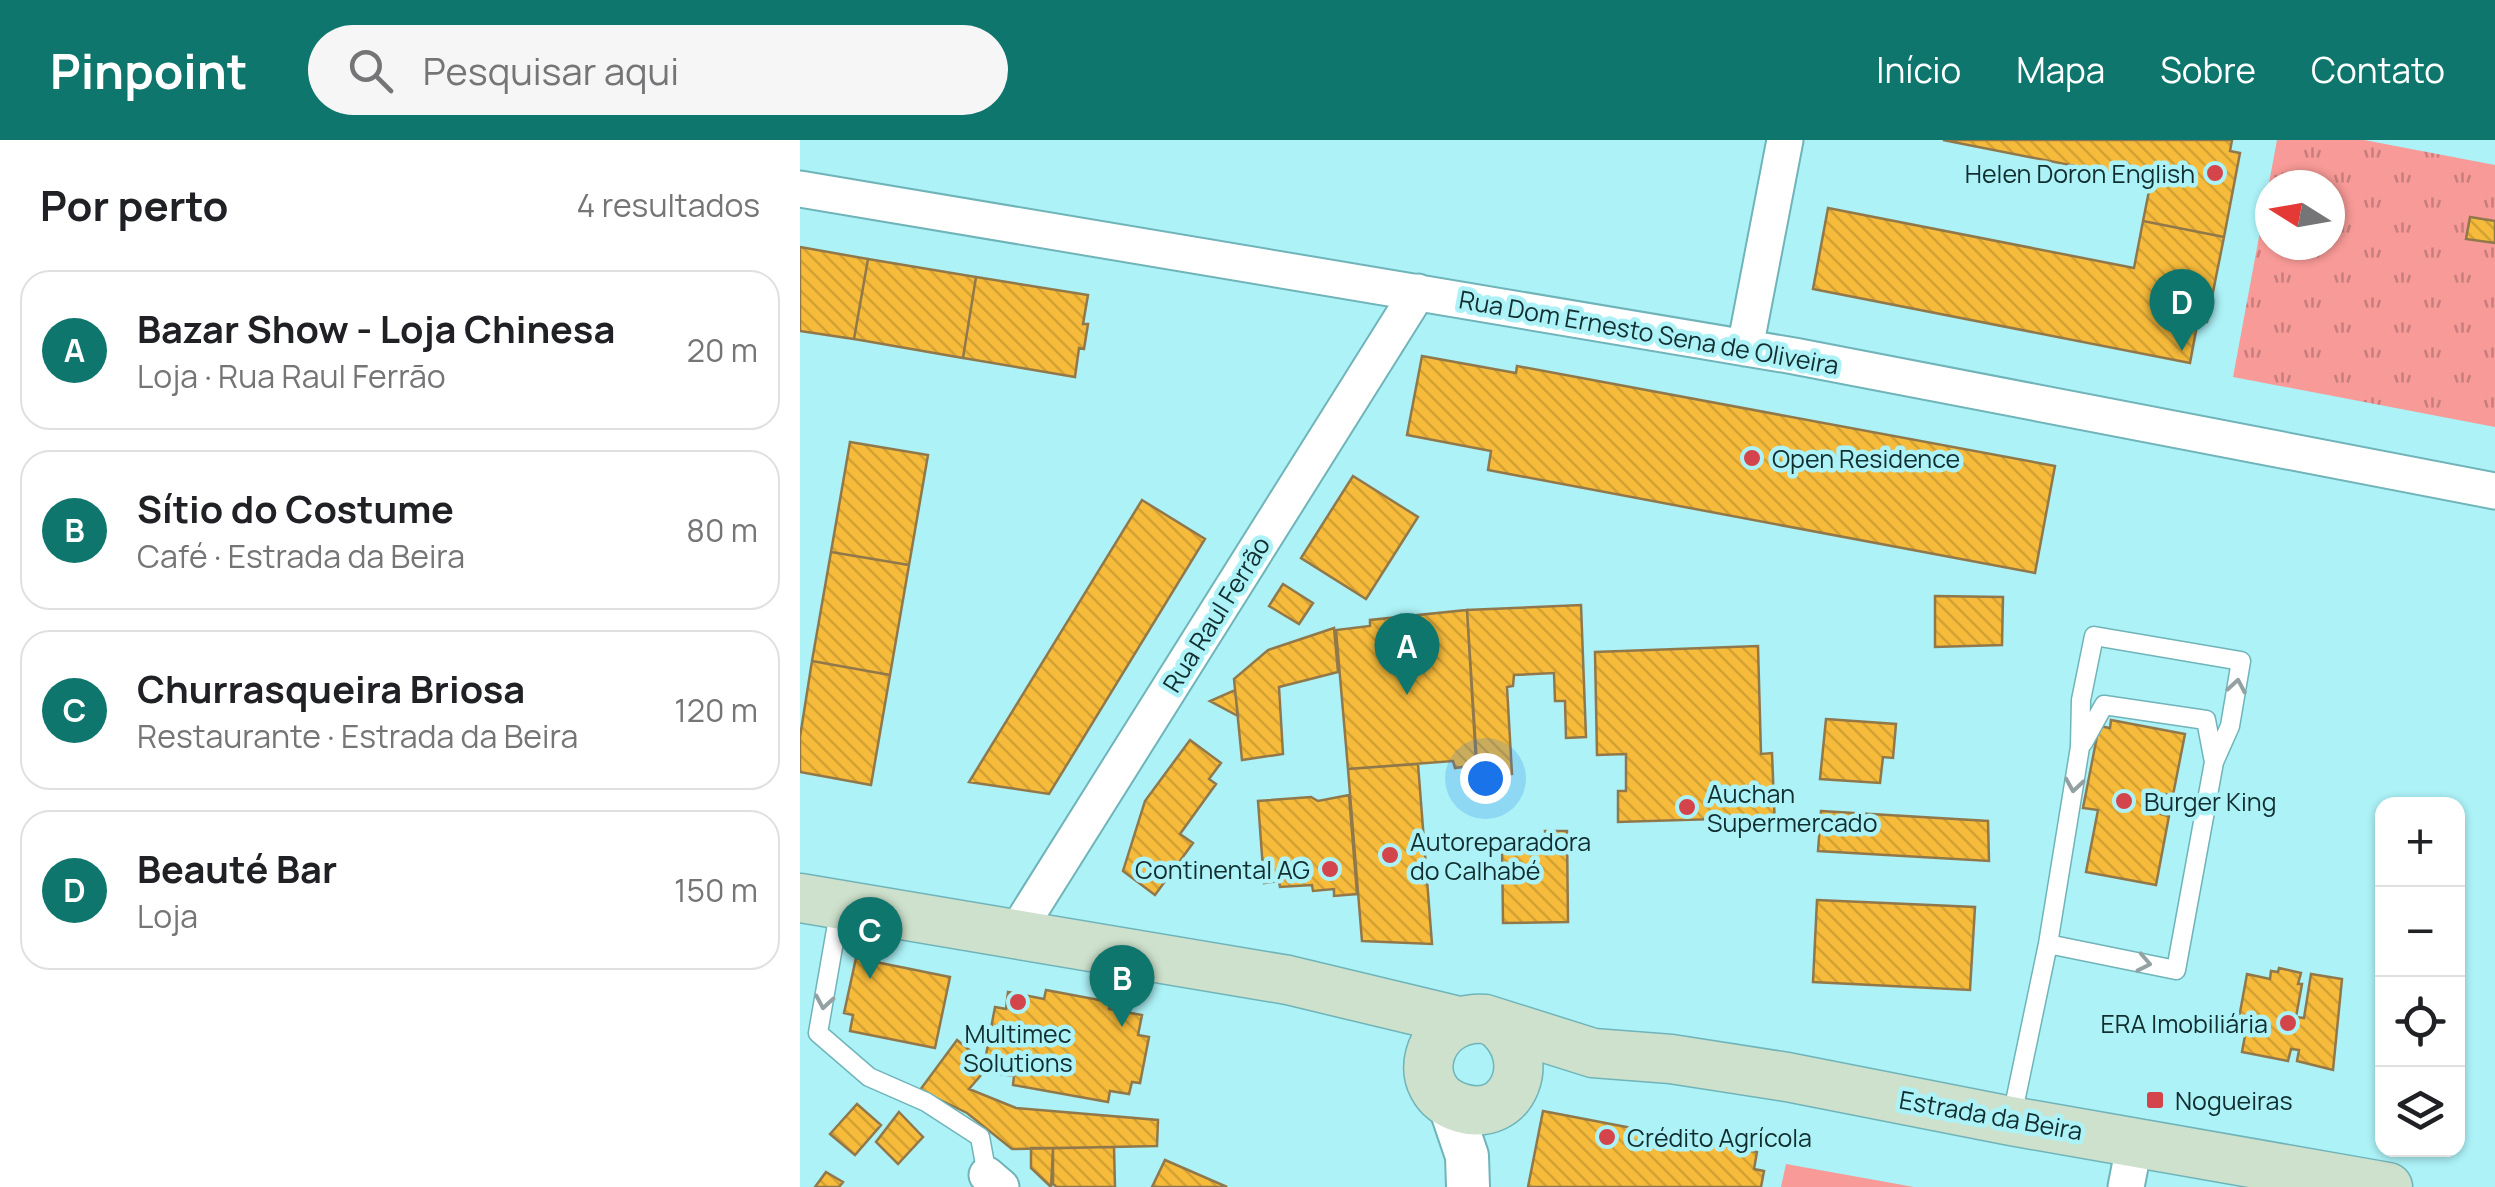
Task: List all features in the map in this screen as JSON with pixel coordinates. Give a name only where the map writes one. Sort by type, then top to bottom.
[{"type":"main road","name":"Estrada da Beira","points":[[820,902],[1288,980],[1478,1022],[1593,1053],[1671,1059],[1787,1077],[2388,1187]]},
{"type":"main road","name":"Estrada da Beira","points":[[1348,994],[1472,1088],[1593,1053]]},
{"type":"main road","points":[[1478,1022],[1516,1042],[1520,1067],[1472,1088],[1437,1037],[1478,1022]]},
{"type":"street","points":[[1745,348],[1785,140]]},
{"type":"street","name":"Rua Dom Ernesto Sena de Oliveira","points":[[800,189],[1745,348],[2495,491]]},
{"type":"street","name":"Rua Raul Ferrão","points":[[1014,936],[1418,292]]},
{"type":"street","points":[[1467,1171],[1472,1088]]},
{"type":"street","points":[[2126,1187],[2134,1141]]},
{"type":"lane","points":[[2011,1121],[2048,944],[2080,748],[2081,700],[2094,636],[2242,661],[2230,726],[2214,762],[2176,970],[2048,944]]},
{"type":"lane","points":[[2080,748],[2104,706],[2206,720],[2214,762]]},
{"type":"lane","points":[[820,902],[818,1032],[868,1077],[926,1102],[980,1137],[994,1181]]},
{"type":"green space","points":[[2277,140],[2364,140],[2495,165],[2495,427],[2233,377],[2255,258],[2345,260],[2345,170],[2271,170]]},
{"type":"green space","points":[[1786,1164],[1914,1187],[1781,1187]]},
{"type":"building","points":[[1943,140],[2232,140],[2230,151],[2240,153],[2224,237],[2143,221],[2151,181]]},
{"type":"building","points":[[1828,208],[2134,268],[2143,221],[2224,237],[2207,322],[2198,320],[2190,363],[1813,289]]},
{"type":"building","points":[[2470,217],[2495,221],[2495,243],[2466,239]]},
{"type":"building","points":[[800,247],[868,259],[854,339],[800,331]]},
{"type":"building","points":[[868,259],[976,277],[963,358],[854,339]]},
{"type":"building","points":[[976,277],[1088,295],[1083,324],[1088,324],[1084,349],[1079,348],[1075,377],[963,358]]},
{"type":"building","name":"Open Residence","points":[[1422,356],[1516,373],[1517,366],[2055,466],[2035,573],[1488,470],[1491,451],[1407,435]]},
{"type":"building","points":[[850,442],[928,455],[909,565],[831,552]]},
{"type":"building","points":[[1353,476],[1418,517],[1366,599],[1301,558]]},
{"type":"building","points":[[1142,500],[1205,539],[1049,794],[969,782]]},
{"type":"building","points":[[831,552],[909,565],[890,675],[812,661]]},
{"type":"building","points":[[1283,584],[1313,603],[1299,624],[1269,606]]},
{"type":"building","points":[[1935,596],[2003,597],[2002,645],[1935,647]]},
{"type":"building","points":[[1581,605],[1586,737],[1566,738],[1565,701],[1555,701],[1554,673],[1514,675],[1513,686],[1507,687],[1512,774],[1477,779],[1467,610]]},
{"type":"building","points":[[1467,610],[1477,765],[1455,768],[1453,761],[1348,769],[1336,630],[1370,626],[1370,620]]},
{"type":"building","points":[[1334,628],[1338,672],[1279,687],[1283,754],[1242,760],[1234,679],[1268,650]]},
{"type":"building","points":[[1758,646],[1761,754],[1772,753],[1775,828],[1749,829],[1748,818],[1618,822],[1618,791],[1626,791],[1626,754],[1597,755],[1595,652]]},
{"type":"building","points":[[812,661],[890,675],[871,785],[800,772],[800,737]]},
{"type":"building","points":[[1235,690],[1238,716],[1210,701]]},
{"type":"building","points":[[1826,719],[1896,724],[1893,758],[1883,757],[1880,783],[1820,779]]},
{"type":"building","name":"Burger King","points":[[2111,720],[2185,734],[2173,795],[2164,794],[2161,814],[2169,816],[2156,885],[2086,872],[2098,810],[2083,808],[2099,726],[2110,728]]},
{"type":"building","points":[[1190,740],[1221,763],[1209,779],[1216,784],[1180,834],[1193,843],[1155,895],[1123,871],[1145,801]]},
{"type":"building","name":"Autoreparadora do Calhabé","points":[[1418,764],[1432,944],[1362,941],[1348,769]]},
{"type":"building","points":[[1349,795],[1357,894],[1334,896],[1334,889],[1313,891],[1312,885],[1280,887],[1279,881],[1264,883],[1258,801],[1311,797],[1318,801]]},
{"type":"building","points":[[1821,811],[1988,821],[1989,861],[1818,851]]},
{"type":"building","points":[[1545,831],[1567,831],[1568,922],[1503,923],[1502,843],[1546,842]]},
{"type":"building","points":[[1817,900],[1975,907],[1970,990],[1813,982]]},
{"type":"building","points":[[856,958],[950,977],[935,1048],[850,1031],[853,1015],[844,1013]]},
{"type":"building","name":"ERA Imobiliária","points":[[2279,968],[2301,973],[2296,1017],[2304,1018],[2311,974],[2342,979],[2333,1070],[2297,1061],[2299,1050],[2291,1049],[2288,1061],[2242,1052],[2246,1030],[2237,1029],[2247,974],[2270,979],[2271,971],[2278,972]]},
{"type":"building","points":[[1046,990],[1110,1002],[1109,1009],[1142,1015],[1138,1035],[1149,1037],[1140,1083],[1132,1082],[1129,1094],[1110,1091],[1108,1102],[1013,1085],[1014,1076],[993,1073],[996,1056],[986,1055],[995,1007],[1006,1009],[1008,992],[1044,999]]},
{"type":"building","points":[[957,1040],[989,1066],[969,1089],[1016,1108],[1158,1120],[1157,1146],[1012,1149],[967,1113],[920,1090]]},
{"type":"building","points":[[857,1104],[881,1125],[855,1155],[830,1134]]},
{"type":"building","points":[[1543,1111],[1757,1152],[1754,1169],[1764,1171],[1761,1187],[1528,1187]]},
{"type":"building","points":[[899,1112],[923,1137],[898,1164],[876,1142]]},
{"type":"building","points":[[1114,1147],[1115,1187],[1053,1184],[1053,1148]]},
{"type":"building","points":[[1031,1148],[1053,1148],[1051,1187],[1031,1168]]},
{"type":"building","points":[[1165,1160],[1227,1187],[1152,1187]]},
{"type":"building","points":[[826,1172],[843,1182],[839,1187],[815,1187]]},
{"type":"place","name":"Helen Doron English","points":[[2215,173]]},
{"type":"place","name":"Beauté Bar","points":[[2182,351]]},
{"type":"place","name":"Open Residence","points":[[1752,458]]},
{"type":"place","name":"Bazar Show - Loja Chinesa","points":[[1407,695]]},
{"type":"place","name":"Burger King","points":[[2124,801]]},
{"type":"place","name":"Auchan Supermercado","points":[[1687,807]]},
{"type":"place","name":"Autoreparadora do Calhabé","points":[[1390,855]]},
{"type":"place","name":"Continental AG","points":[[1330,869]]},
{"type":"place","name":"Churrasqueira Briosa","points":[[870,979]]},
{"type":"place","name":"Multimec Solutions","points":[[1018,1002]]},
{"type":"place","name":"ERA Imobiliária","points":[[2288,1023]]},
{"type":"place","name":"Sítio do Costume","points":[[1122,1027]]},
{"type":"place","name":"Nogueiras","points":[[2155,1100]]},
{"type":"place","name":"Crédito Agrícola","points":[[1607,1137]]}]
